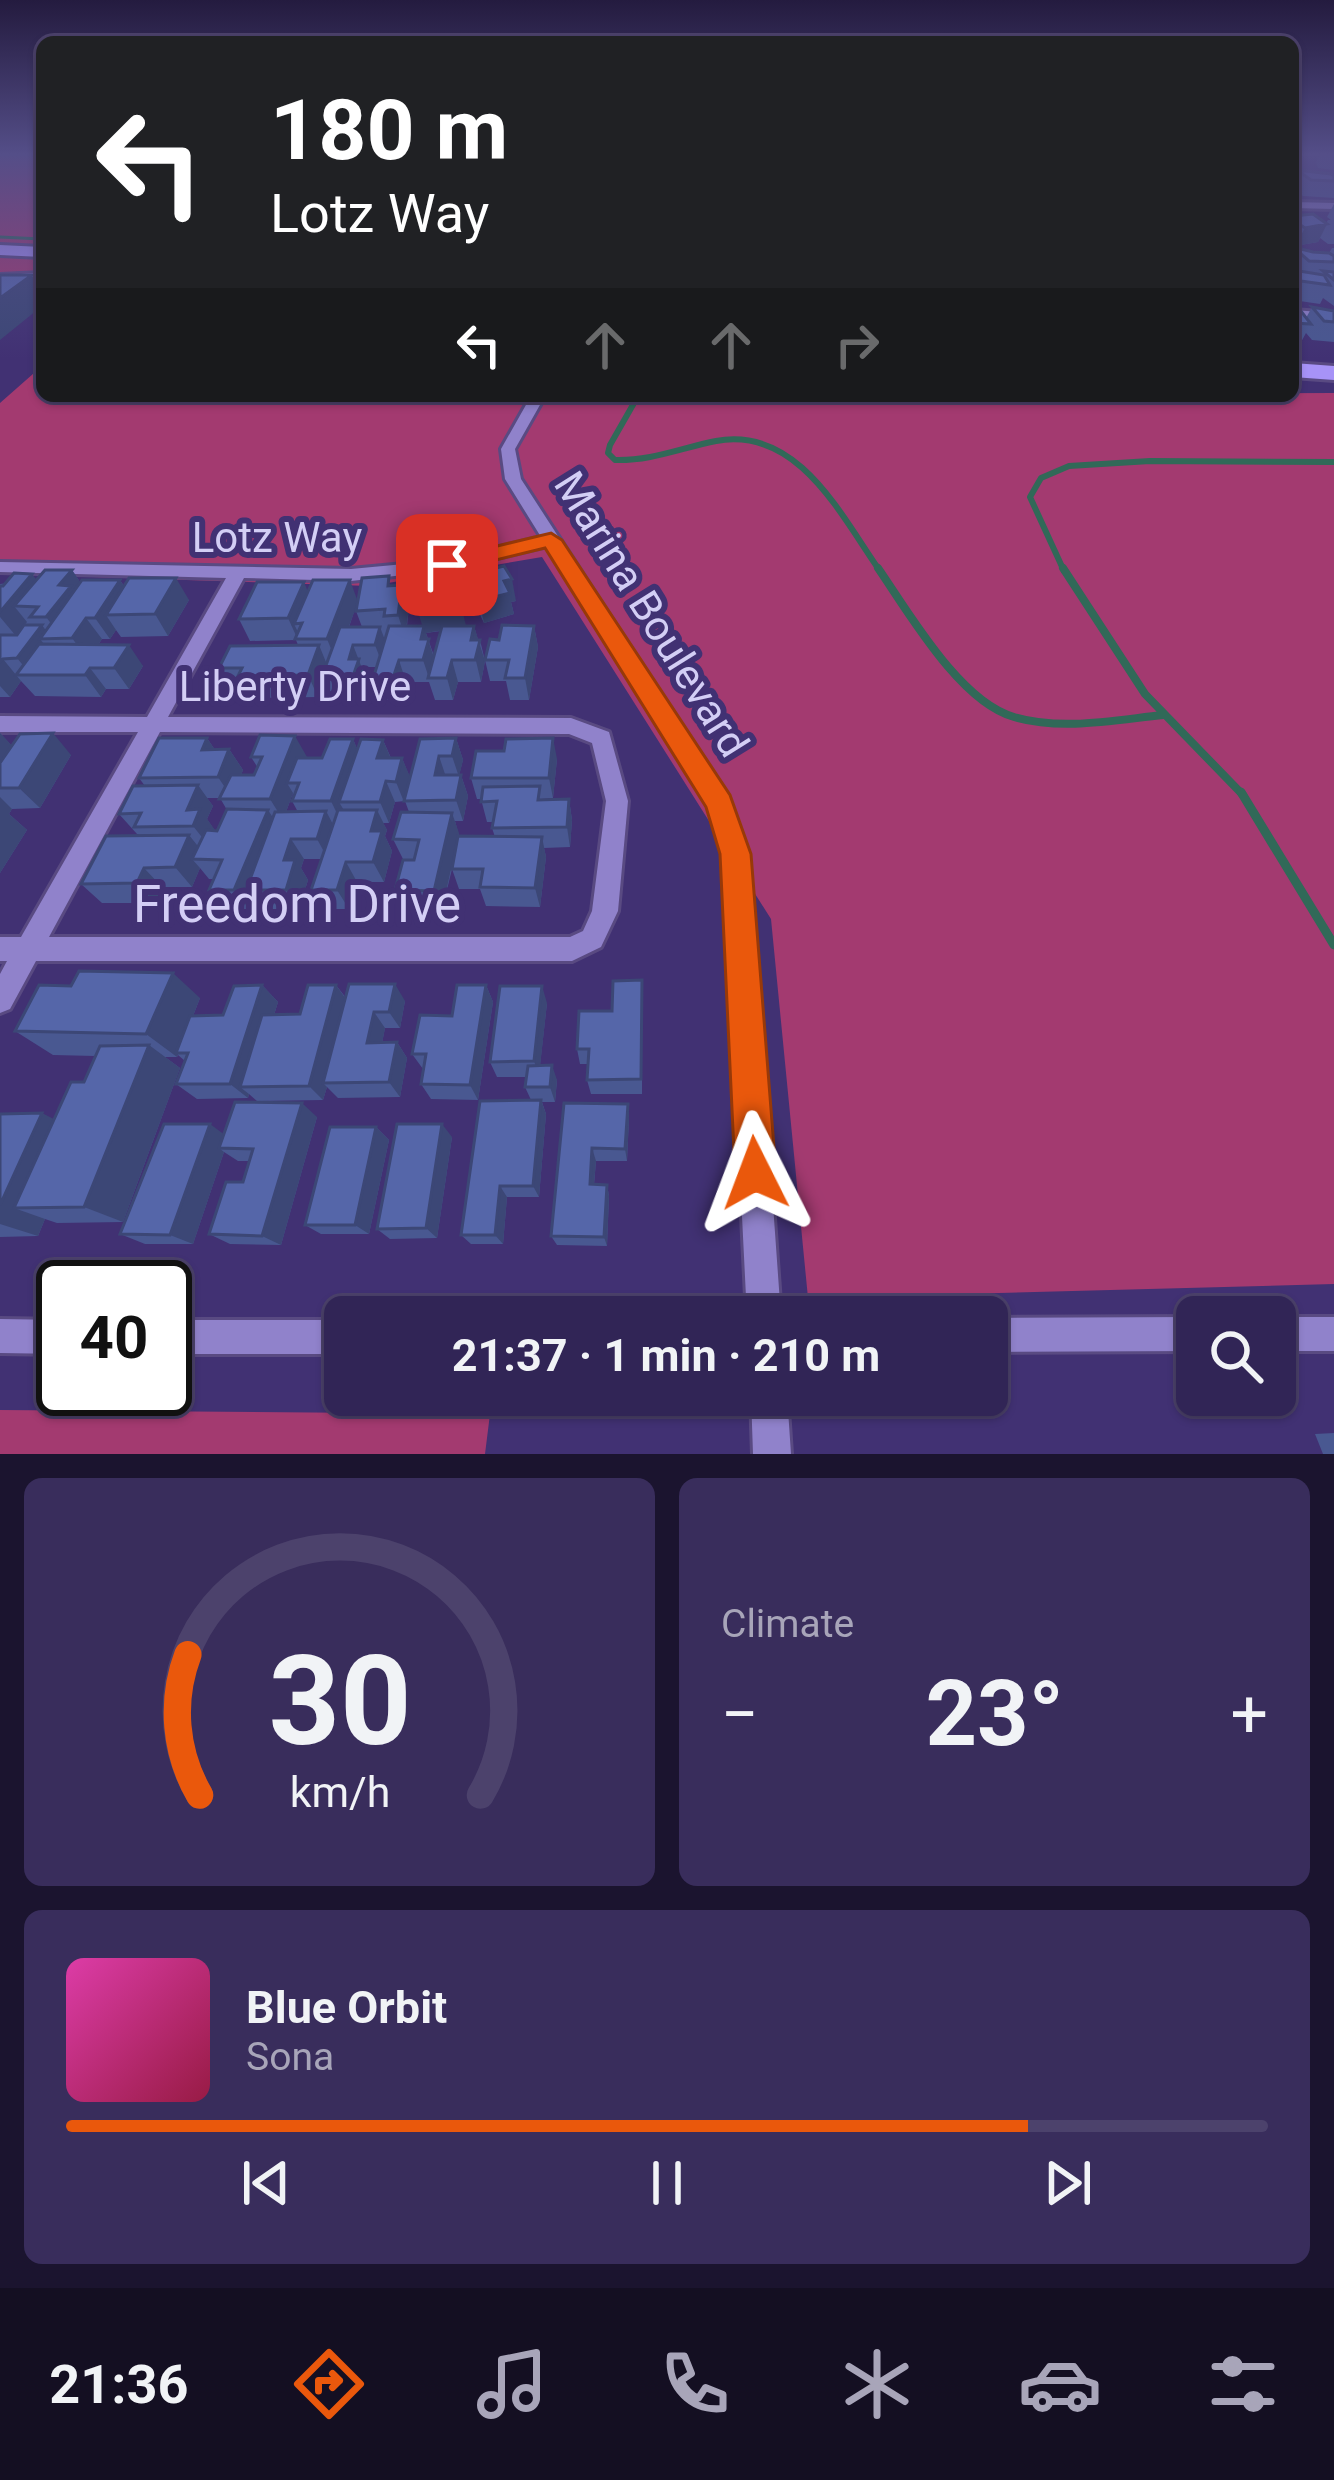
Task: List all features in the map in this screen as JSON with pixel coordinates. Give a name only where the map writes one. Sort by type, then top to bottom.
[{"type":"highway","points":[[0,250],[36,252]]},
{"type":"highway","points":[[0,275],[36,275]]},
{"type":"highway","points":[[1299,370],[1334,373]]},
{"type":"highway","points":[[1299,390],[1334,393]]},
{"type":"street","points":[[1299,314],[1334,317]]},
{"type":"street","name":"Marina Boulevard","points":[[534,402],[512,436],[508,465],[719,804],[736,854],[763,1296]]},
{"type":"street","name":"Lotz Way","points":[[0,568],[237,574],[400,572],[551,540]]},
{"type":"street","points":[[0,1000],[237,574]]},
{"type":"street","name":"Liberty Drive","points":[[0,724],[571,726],[589,731],[601,738],[617,801],[605,911],[592,939]]},
{"type":"street","name":"Freedom Drive","points":[[0,949],[572,949],[592,939]]},
{"type":"street","points":[[1008,1335],[1176,1334]]},
{"type":"street","points":[[1296,1334],[1334,1334]]},
{"type":"street","points":[[0,1336],[36,1336]]},
{"type":"street","points":[[192,1337],[324,1337]]},
{"type":"street","points":[[770,1416],[772,1454]]},
{"type":"shaded area","points":[[0,224],[36,224],[36,273],[0,273]]},
{"type":"shaded area","points":[[36,371],[36,402],[1299,402],[1299,393],[1334,393],[1334,1284],[808,1296],[771,919],[542,557],[370,586],[0,574],[0,403]]},
{"type":"shaded area","points":[[0,1410],[36,1410],[36,1416],[192,1416],[192,1412],[490,1416],[485,1454],[0,1454]]},
{"type":"building","points":[[1299,248],[1334,256],[1334,262],[1309,261]]},
{"type":"building","points":[[1299,271],[1324,275],[1330,285],[1299,281]]},
{"type":"building","points":[[0,275],[32,275],[0,298]]},
{"type":"building","points":[[1312,307],[1334,311],[1334,322],[1324,321]]},
{"type":"building","points":[[478,560],[484,571],[504,566],[512,579],[504,581],[510,593],[479,601],[460,564]]},
{"type":"building","points":[[441,568],[443,579],[434,581],[436,592],[457,588],[461,604],[418,612],[413,573]]},
{"type":"building","points":[[45,570],[72,570],[59,585],[71,586],[46,617],[30,617],[38,607],[14,606]]},
{"type":"building","points":[[14,573],[32,574],[0,612],[0,586]]},
{"type":"building","points":[[389,576],[388,586],[402,585],[398,615],[384,616],[385,609],[356,611],[362,578]]},
{"type":"building","points":[[129,578],[176,578],[155,614],[106,615]]},
{"type":"building","points":[[82,580],[120,580],[95,618],[86,618],[72,638],[40,639]]},
{"type":"building","points":[[313,580],[350,580],[327,639],[295,639],[302,623],[294,624]]},
{"type":"building","points":[[257,582],[304,582],[288,618],[239,619]]},
{"type":"building","points":[[24,625],[42,625],[17,658],[0,662],[0,635],[17,635]]},
{"type":"building","points":[[502,625],[534,626],[525,678],[505,678],[509,660],[485,660],[490,639],[499,640]]},
{"type":"building","points":[[389,626],[424,626],[421,639],[429,639],[423,660],[399,660],[393,678],[373,679]]},
{"type":"building","points":[[442,626],[474,626],[471,640],[480,640],[475,660],[452,660],[447,678],[428,678]]},
{"type":"building","points":[[340,627],[380,627],[375,645],[353,645],[349,659],[359,659],[352,679],[321,679]]},
{"type":"building","points":[[39,644],[129,645],[114,668],[90,668],[85,675],[16,675]]},
{"type":"building","points":[[319,645],[308,675],[238,676],[242,668],[219,668],[230,646]]},
{"type":"building","points":[[53,733],[19,788],[0,788],[0,763],[20,734]]},
{"type":"building","points":[[260,735],[295,736],[270,799],[219,799],[231,775],[254,775],[262,757],[251,757]]},
{"type":"building","points":[[159,738],[207,738],[202,750],[229,749],[218,777],[139,778]]},
{"type":"building","points":[[456,738],[452,756],[439,756],[435,775],[461,775],[456,800],[404,801],[420,739]]},
{"type":"building","points":[[553,738],[549,778],[471,778],[476,751],[504,751],[506,739]]},
{"type":"building","points":[[330,739],[353,739],[331,801],[292,801],[299,783],[287,783],[297,758],[322,758]]},
{"type":"building","points":[[361,739],[383,740],[377,758],[402,758],[396,782],[386,781],[380,802],[339,802]]},
{"type":"building","points":[[198,785],[187,810],[200,809],[193,826],[134,827],[141,813],[119,814],[133,786]]},
{"type":"building","points":[[540,786],[538,800],[569,799],[567,827],[492,828],[497,801],[481,802],[483,787]]},
{"type":"building","points":[[227,809],[268,810],[234,890],[209,890],[222,860],[192,859],[206,830],[217,831]]},
{"type":"building","points":[[338,810],[377,810],[371,831],[382,831],[373,862],[346,862],[337,890],[311,890]]},
{"type":"building","points":[[326,811],[317,839],[291,839],[284,860],[295,860],[286,890],[246,890],[275,812]]},
{"type":"building","points":[[401,812],[452,813],[434,891],[395,890],[403,860],[414,860],[419,840],[393,839]]},
{"type":"building","points":[[189,835],[175,867],[144,868],[137,883],[81,884],[106,836]]},
{"type":"building","points":[[458,836],[542,837],[535,888],[480,887],[483,869],[452,869]]},
{"type":"building","points":[[79,971],[173,973],[146,1034],[15,1031],[39,985],[71,986]]},
{"type":"building","points":[[642,980],[641,1079],[587,1080],[589,1049],[577,1049],[579,1011],[612,1011],[613,981]]},
{"type":"building","points":[[349,984],[395,984],[389,1012],[374,1012],[367,1043],[397,1042],[389,1082],[323,1083]]},
{"type":"building","points":[[262,985],[230,1084],[176,1084],[188,1053],[176,1053],[190,1016],[223,1015],[234,986]]},
{"type":"building","points":[[308,985],[336,985],[309,1086],[240,1087],[262,1015],[300,1014]]},
{"type":"building","points":[[457,985],[486,985],[470,1085],[421,1084],[426,1054],[412,1054],[420,1015],[452,1016]]},
{"type":"building","points":[[500,986],[542,986],[534,1061],[490,1062]]},
{"type":"building","points":[[149,1045],[84,1207],[14,1208],[71,1082],[84,1082],[100,1046]]},
{"type":"building","points":[[552,1065],[550,1087],[525,1087],[528,1066]]},
{"type":"building","points":[[541,1100],[533,1186],[500,1186],[495,1235],[461,1235],[480,1101]]},
{"type":"building","points":[[235,1102],[302,1103],[262,1236],[209,1234],[226,1182],[243,1182],[253,1149],[219,1148]]},
{"type":"building","points":[[564,1103],[628,1104],[625,1149],[592,1148],[590,1184],[607,1185],[604,1237],[551,1236]]},
{"type":"building","points":[[42,1113],[0,1205],[0,1114]]},
{"type":"building","points":[[164,1124],[210,1124],[170,1235],[120,1234]]},
{"type":"building","points":[[397,1124],[442,1124],[426,1228],[377,1229]]},
{"type":"building","points":[[330,1127],[376,1127],[355,1225],[305,1225]]},
{"type":"waterway","points":[[0,237],[36,239]]},
{"type":"waterway","points":[[635,402],[610,445],[608,453],[615,460],[716,441],[745,440],[771,447],[814,479],[880,571]]},
{"type":"waterway","points":[[1064,571],[1030,497],[1041,478],[1069,466],[1150,461],[1334,462]]},
{"type":"waterway","points":[[1063,568],[1145,694],[1243,795]]},
{"type":"waterway","points":[[880,571],[937,654],[994,708],[1014,717],[1051,723],[1163,715]]},
{"type":"waterway","points":[[1243,795],[1334,945]]},
{"type":"route","points":[[447,565],[551,540],[719,804],[736,854],[755,1173]]}]
